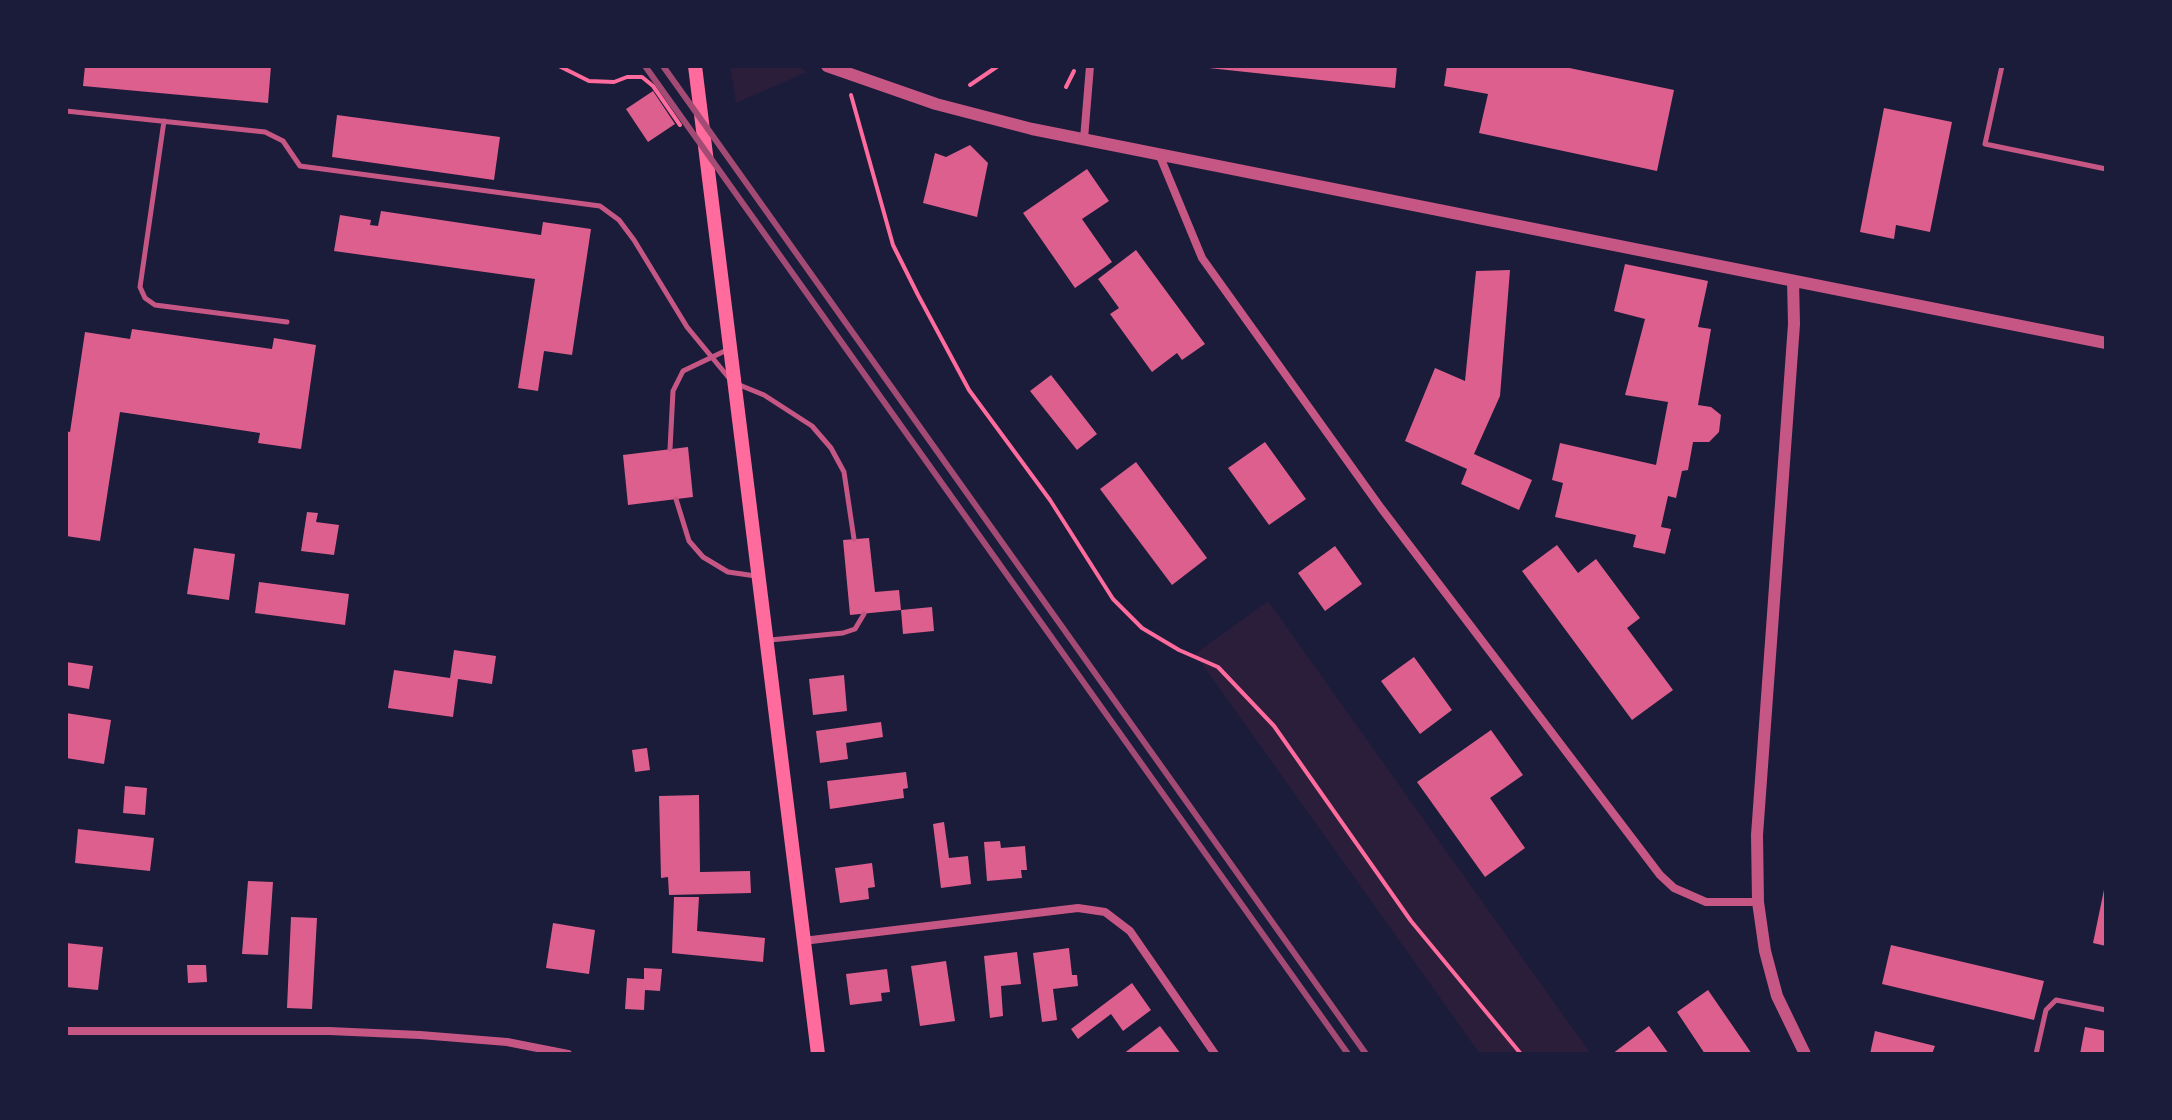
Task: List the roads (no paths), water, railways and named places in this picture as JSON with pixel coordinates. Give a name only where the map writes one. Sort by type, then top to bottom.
[{"type":"main road","points":[[695,66],[818,1054]]},
{"type":"street","points":[[827,66],[936,104],[1084,139],[2106,343]]},
{"type":"street","points":[[1084,139],[1090,66]]},
{"type":"street","points":[[1158,152],[1202,258],[1381,508],[1660,875],[1674,888],[1706,902],[1758,902]]},
{"type":"street","points":[[1793,281],[1794,324],[1757,835],[1758,902],[1765,951],[1777,996],[1805,1054]]},
{"type":"street","points":[[802,941],[1078,908],[1105,912],[1130,931],[1215,1054]]},
{"type":"street","points":[[66,1031],[405,1034],[507,1042],[568,1054]]},
{"type":"lane","points":[[2002,66],[1985,144],[2106,169]]},
{"type":"lane","points":[[66,111],[265,132],[283,141],[300,166],[600,206],[619,220],[665,294],[733,382],[764,395],[812,426],[831,448],[844,472],[854,539]]},
{"type":"lane","points":[[164,121],[140,287],[145,298],[155,305],[287,322]]},
{"type":"lane","points":[[670,449],[673,391],[683,371],[730,349]]},
{"type":"lane","points":[[676,499],[689,541],[703,557],[728,572],[757,576]]},
{"type":"lane","points":[[765,640],[843,633],[855,629],[864,614]]},
{"type":"lane","points":[[2036,1054],[2046,1010],[2056,1000],[2106,1010]]},
{"type":"railway","points":[[645,66],[1348,1054]]},
{"type":"railway","points":[[663,66],[1366,1054]]}]
